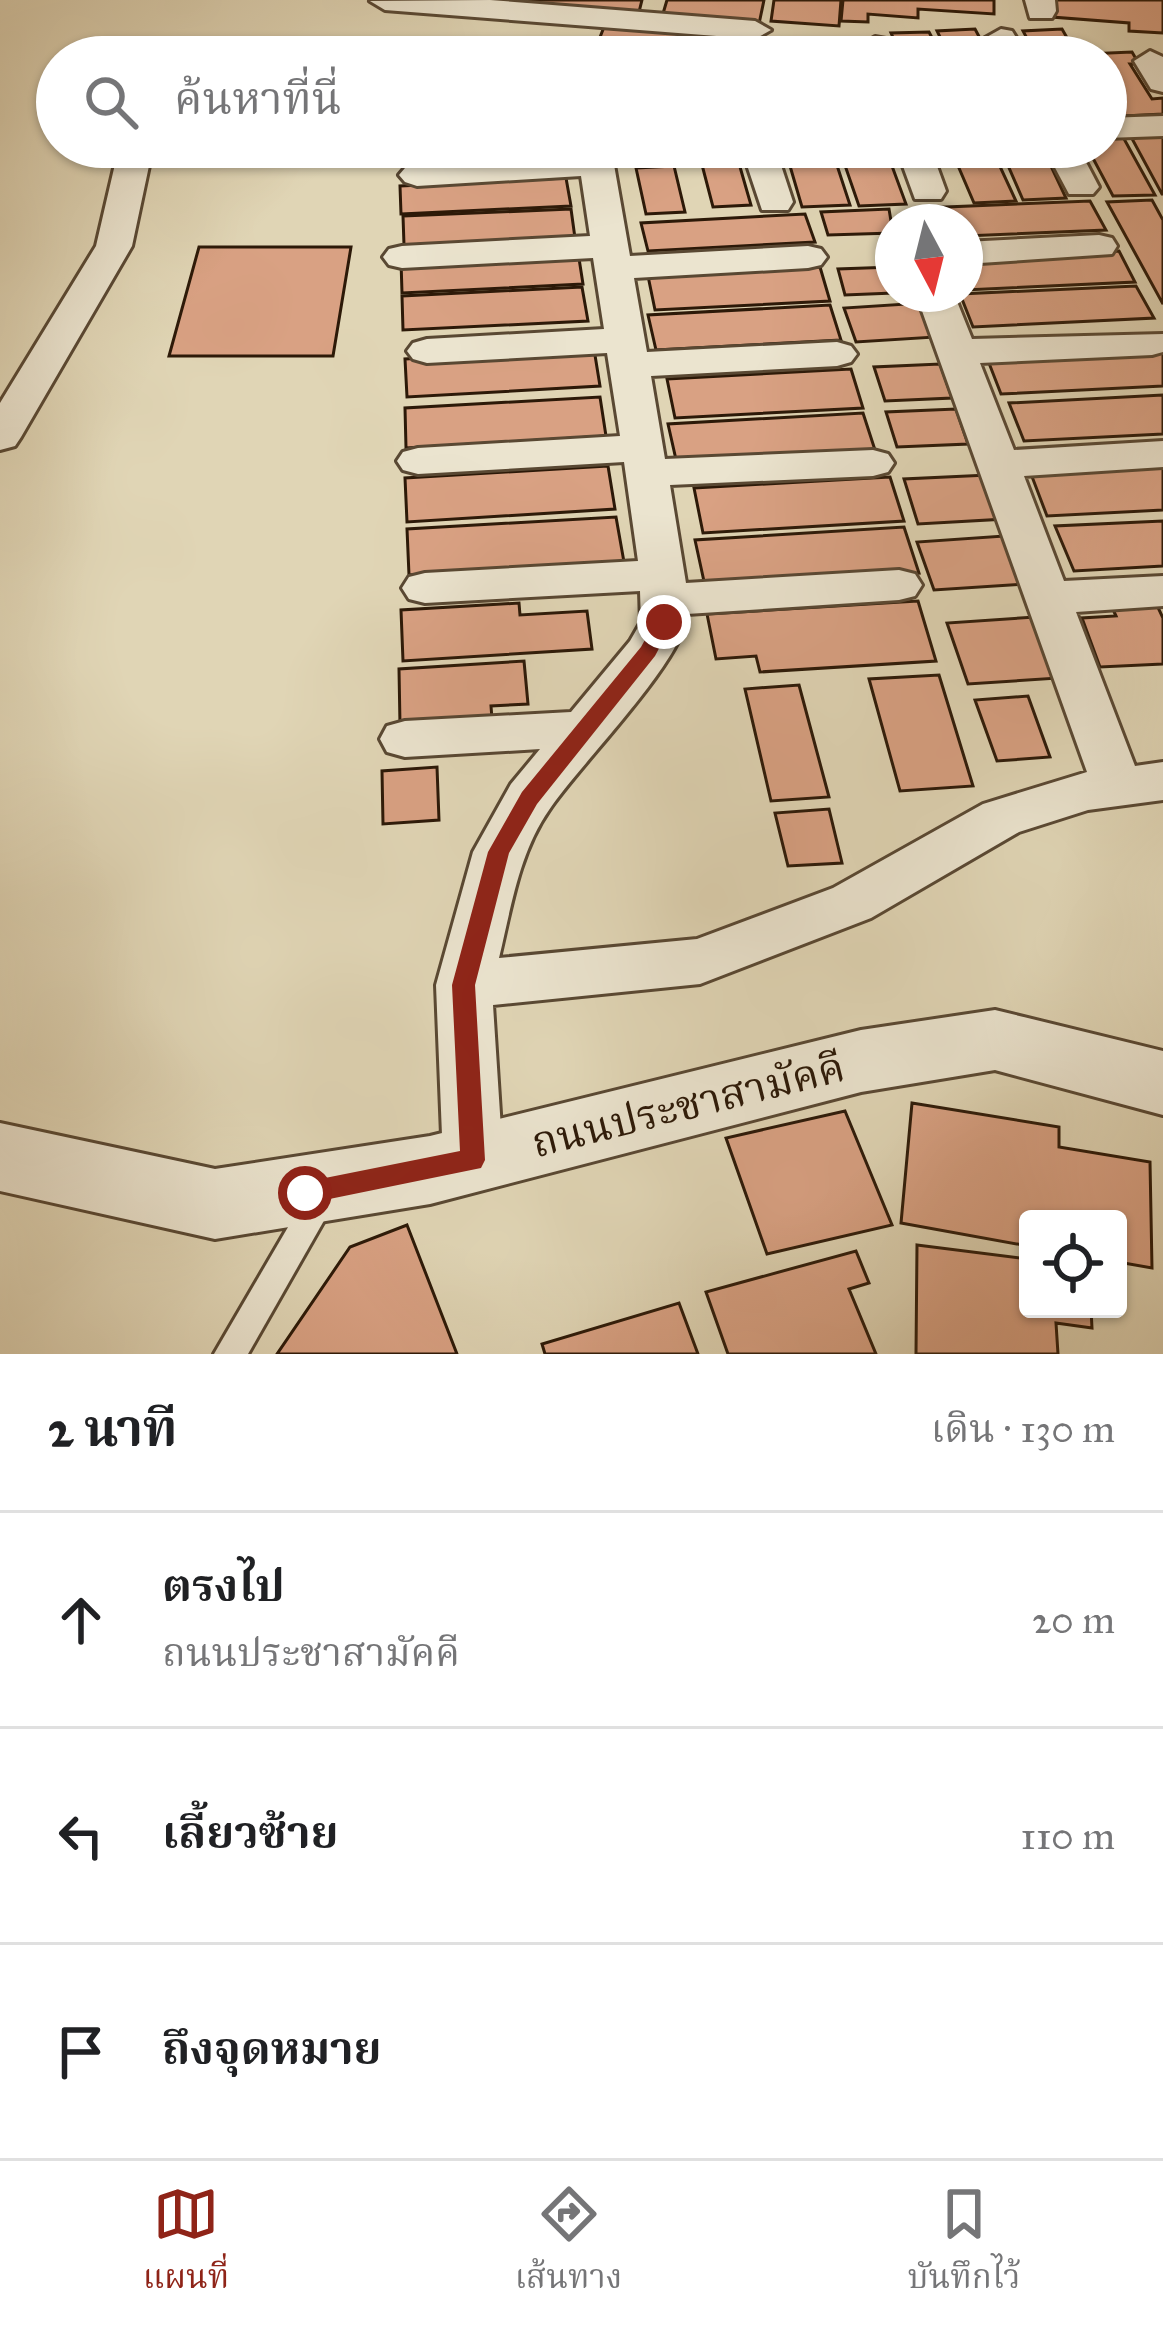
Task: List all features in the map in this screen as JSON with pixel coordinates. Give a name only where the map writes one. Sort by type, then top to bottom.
[{"type":"street","points":[[386,1],[485,5],[755,30]]},
{"type":"street","points":[[1127,127],[1163,126]]},
{"type":"street","points":[[0,436],[114,247],[131,168]]},
{"type":"street","points":[[417,175],[476,168]]},
{"type":"street","points":[[472,1160],[464,985],[499,852],[529,798],[648,651],[664,622],[664,588],[597,168]]},
{"type":"street","points":[[764,168],[775,202]]},
{"type":"street","points":[[920,168],[928,191]]},
{"type":"street","points":[[1072,168],[1082,187]]},
{"type":"street","points":[[983,253],[1099,246]]},
{"type":"street","points":[[401,257],[808,256]]},
{"type":"street","points":[[464,985],[700,961],[852,903],[1001,818],[1088,791],[1140,784],[1048,598],[942,312]]},
{"type":"street","points":[[957,352],[1152,343]]},
{"type":"street","points":[[428,351],[837,354]]},
{"type":"street","points":[[998,464],[1163,454]]},
{"type":"street","points":[[418,460],[873,463]]},
{"type":"street","points":[[425,589],[899,586]]},
{"type":"street","points":[[1048,598],[1163,591]]},
{"type":"street","points":[[406,740],[584,729]]},
{"type":"street","name":"ถนนประชาสามัคคี","points":[[0,1157],[215,1204],[472,1160],[861,1061],[994,1040],[1163,1083]]},
{"type":"lane","points":[[230,1354],[328,1188]]},
{"type":"building","points":[[492,0],[642,0],[639,12],[492,2]]},
{"type":"building","points":[[667,0],[764,0],[759,24],[662,17]]},
{"type":"building","points":[[774,0],[841,0],[839,26],[771,21]]},
{"type":"building","points":[[843,0],[994,0],[994,14],[918,9],[918,18],[868,14],[868,22],[841,21]]},
{"type":"building","points":[[1052,0],[1163,0],[1163,33],[1129,31],[1129,23],[1052,17]]},
{"type":"building","points":[[604,27],[691,35],[691,36],[600,36]]},
{"type":"building","points":[[975,29],[979,36],[940,36],[937,31]]},
{"type":"building","points":[[1062,29],[1066,36],[1026,36],[1023,31]]},
{"type":"building","points":[[929,32],[931,36],[892,36]]},
{"type":"building","points":[[1127,52],[1132,52],[1139,64],[1130,64],[1152,99],[1163,98],[1163,114],[1127,116]]},
{"type":"building","points":[[1163,134],[1163,194],[1162,194],[1130,135]]},
{"type":"building","points":[[1127,144],[1155,195],[1113,196],[1098,168],[1127,168]]},
{"type":"building","points":[[636,168],[674,168],[685,212],[646,214]]},
{"type":"building","points":[[703,168],[740,168],[751,205],[713,207]]},
{"type":"building","points":[[791,168],[838,168],[850,205],[802,207]]},
{"type":"building","points":[[846,168],[893,168],[906,204],[859,206]]},
{"type":"building","points":[[959,168],[1001,168],[1016,201],[974,203]]},
{"type":"building","points":[[1009,168],[1052,168],[1066,198],[1023,200]]},
{"type":"building","points":[[566,178],[571,206],[401,214],[400,186]]},
{"type":"building","points":[[1152,200],[1163,220],[1163,304],[1107,202]]},
{"type":"building","points":[[1090,201],[1106,230],[983,235],[983,205]]},
{"type":"building","points":[[571,209],[575,238],[404,245],[403,216]]},
{"type":"building","points":[[875,210],[875,234],[828,235],[821,212]]},
{"type":"building","points":[[805,214],[815,242],[648,251],[641,223]]},
{"type":"building","points":[[199,247],[351,247],[333,356],[169,356]]},
{"type":"building","points":[[1119,251],[1135,282],[983,289],[983,257]]},
{"type":"building","points":[[578,252],[583,284],[402,293],[401,261]]},
{"type":"building","points":[[820,267],[830,301],[655,310],[648,276]]},
{"type":"building","points":[[875,268],[875,294],[845,295],[838,269]]},
{"type":"building","points":[[1136,286],[1154,318],[973,327],[967,312],[983,312],[983,293]]},
{"type":"building","points":[[582,287],[588,321],[403,330],[402,296]]},
{"type":"building","points":[[830,305],[841,340],[656,350],[648,315]]},
{"type":"building","points":[[844,308],[926,312],[936,337],[856,342]]},
{"type":"building","points":[[594,349],[600,386],[407,397],[405,359]]},
{"type":"building","points":[[1163,350],[1163,386],[1001,394],[987,358]]},
{"type":"building","points":[[940,364],[952,398],[885,401],[874,367]]},
{"type":"building","points":[[851,369],[863,408],[675,418],[667,379]]},
{"type":"building","points":[[1163,395],[1163,434],[1024,441],[1009,403]]},
{"type":"building","points":[[600,397],[606,436],[406,448],[405,408]]},
{"type":"building","points":[[956,409],[968,444],[897,447],[886,412]]},
{"type":"building","points":[[863,413],[876,453],[677,464],[668,424]]},
{"type":"building","points":[[608,466],[615,509],[407,522],[405,478]]},
{"type":"building","points":[[1163,467],[1163,510],[1047,516],[1031,474]]},
{"type":"building","points":[[988,475],[1005,519],[918,524],[904,479]]},
{"type":"building","points":[[890,477],[904,521],[703,533],[694,488]]},
{"type":"building","points":[[616,517],[624,562],[409,575],[407,529]]},
{"type":"building","points":[[1163,521],[1163,566],[1074,571],[1055,526]]},
{"type":"building","points":[[904,527],[919,573],[705,586],[695,540]]},
{"type":"building","points":[[1004,536],[1024,584],[934,590],[917,542]]},
{"type":"building","points":[[918,601],[936,661],[760,672],[756,656],[716,659],[707,614]]},
{"type":"building","points":[[1155,601],[1163,618],[1163,664],[1100,667],[1082,618],[1116,616],[1110,603]]},
{"type":"building","points":[[519,603],[520,615],[587,611],[592,649],[403,661],[401,610]]},
{"type":"building","points":[[1035,617],[1059,678],[968,684],[947,623]]},
{"type":"building","points":[[524,661],[528,704],[491,706],[492,719],[400,725],[399,669]]},
{"type":"building","points":[[939,675],[973,786],[900,791],[869,679]]},
{"type":"building","points":[[799,685],[829,797],[771,801],[745,689]]},
{"type":"building","points":[[1028,696],[1050,757],[997,761],[975,700]]},
{"type":"building","points":[[437,767],[439,820],[383,824],[382,771]]},
{"type":"building","points":[[829,809],[842,863],[788,866],[775,813]]},
{"type":"building","points":[[912,1103],[1059,1127],[1059,1147],[1150,1162],[1152,1268],[1127,1264],[1127,1210],[1019,1210],[1019,1244],[901,1223]]},
{"type":"building","points":[[845,1111],[892,1225],[767,1254],[726,1138]]},
{"type":"building","points":[[407,1225],[457,1354],[277,1354],[350,1247]]},
{"type":"building","points":[[917,1245],[1019,1258],[1019,1318],[1091,1318],[1092,1328],[1056,1323],[1058,1354],[916,1354]]},
{"type":"building","points":[[856,1251],[869,1283],[849,1289],[876,1354],[728,1354],[706,1292]]},
{"type":"building","points":[[679,1303],[698,1354],[545,1354],[542,1344]]},
{"type":"route","points":[[305,1193],[472,1160],[464,985],[499,852],[529,798],[648,651],[664,622]]}]
